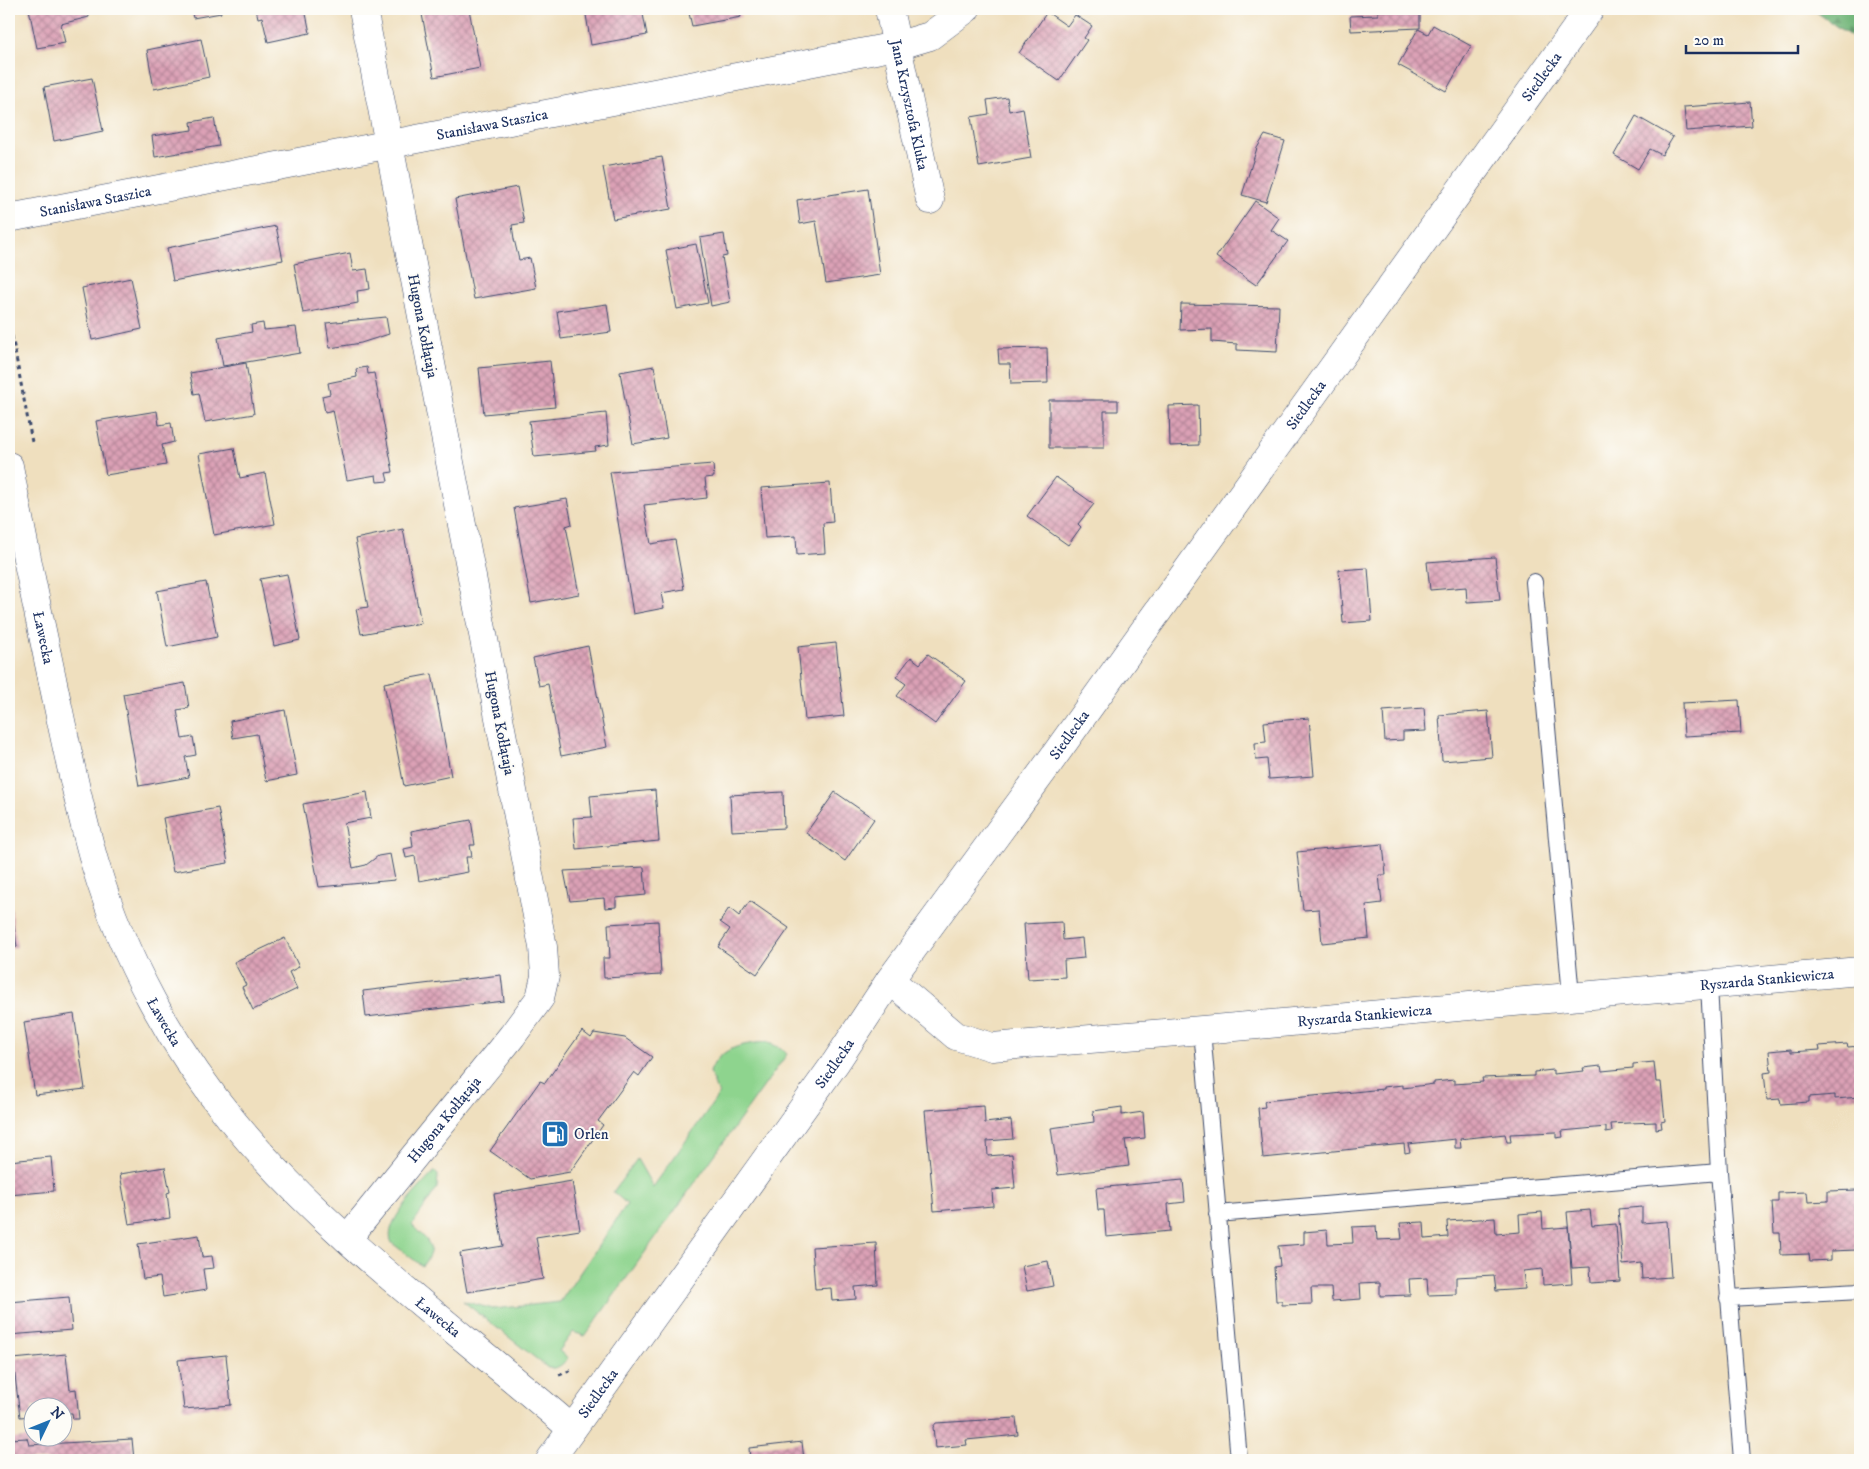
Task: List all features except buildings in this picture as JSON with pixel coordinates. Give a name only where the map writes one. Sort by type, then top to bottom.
[{"type":"street","name":"Hugona Kołłątaja","points":[[347,1239],[512,1036],[540,998],[545,976],[543,947],[363,9]]},
{"type":"street","name":"Jana Krzysztofa Kluka","points":[[889,9],[930,200]]},
{"type":"street","name":"Stanisława Staszica","points":[[9,218],[896,46],[930,36],[966,9]]},
{"type":"street","name":"Siedlecka","points":[[550,1460],[830,1070],[890,980],[1590,9]]},
{"type":"street","name":"Ławecka","points":[[9,466],[76,794],[96,867],[123,942],[155,1005],[183,1053],[215,1098],[265,1158],[347,1239],[572,1429]]},
{"type":"street","name":"Ryszarda Stankiewicza","points":[[890,980],[956,1036],[992,1047],[1860,971]]},
{"type":"lane","points":[[1534,582],[1571,996]]},
{"type":"lane","points":[[1710,985],[1718,1172],[1742,1460]]},
{"type":"lane","points":[[1202,1030],[1239,1460]]},
{"type":"lane","points":[[1217,1214],[1718,1172]]},
{"type":"lane","points":[[1728,1298],[1860,1291]]},
{"type":"path","points":[[9,320],[33,447]]},
{"type":"green space","points":[[1812,9],[1860,9],[1860,43]]},
{"type":"green space","points":[[766,1042],[781,1048],[787,1054],[585,1336],[573,1332],[559,1351],[568,1358],[562,1365],[548,1368],[463,1301],[493,1309],[560,1302],[627,1204],[613,1192],[637,1159],[653,1187],[720,1093],[716,1089],[710,1072],[719,1057],[733,1048]]},
{"type":"green space","points":[[435,1171],[438,1175],[437,1188],[412,1225],[426,1240],[430,1248],[430,1253],[422,1266],[392,1243],[390,1235],[392,1225],[404,1205]]},
{"type":"place","name":"Orlen","points":[[555,1134]]}]
